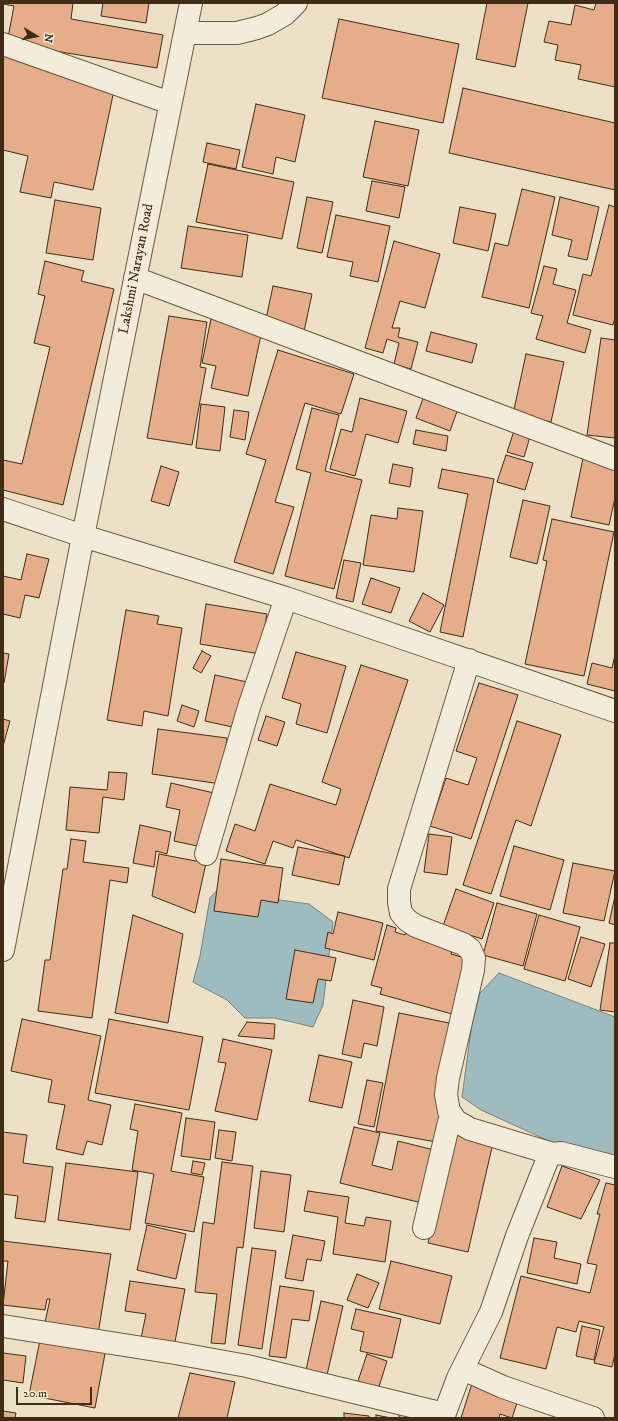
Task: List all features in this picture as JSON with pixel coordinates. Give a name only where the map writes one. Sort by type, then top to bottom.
[{"type":"street","name":"Lakshmi Narayan Road","points":[[3,950],[135,278],[191,3]]},
{"type":"street","points":[[185,33],[237,33],[257,28],[268,24],[285,14],[296,3]]},
{"type":"street","points":[[3,44],[170,103]]},
{"type":"street","points":[[135,278],[615,459]]},
{"type":"street","points":[[3,509],[84,536],[286,598],[615,711]]},
{"type":"street","points":[[206,854],[249,707],[286,598]]},
{"type":"street","points":[[469,660],[399,889],[401,913],[407,920],[416,926],[463,944],[470,949],[474,958],[473,970],[448,1078],[446,1095],[449,1111],[456,1121],[470,1129],[553,1154],[561,1153],[615,1167]]},
{"type":"street","points":[[424,1228],[449,1122],[456,1121]]},
{"type":"street","points":[[3,1326],[175,1352],[247,1366],[444,1416],[463,1369],[491,1312],[516,1236],[548,1158],[553,1154]]},
{"type":"street","points":[[463,1369],[503,1387],[593,1418]]},
{"type":"water","points":[[221,886],[273,899],[309,904],[333,922],[323,1005],[313,1027],[275,1018],[245,1018],[227,1000],[193,982],[200,956],[210,898]]},
{"type":"water","points":[[499,973],[615,1017],[615,1160],[549,1141],[481,1110],[462,1097],[472,1023],[480,993]]},
{"type":"building","points":[[3,3],[73,3],[71,19],[163,35],[157,68],[7,43],[14,6]]},
{"type":"building","points":[[103,3],[149,3],[146,23],[101,16]]},
{"type":"building","points":[[487,3],[528,3],[515,67],[476,59]]},
{"type":"building","points":[[596,3],[615,3],[615,87],[578,79],[581,65],[555,60],[558,45],[544,42],[549,21],[571,25],[575,5],[594,10]]},
{"type":"building","points":[[339,19],[459,44],[443,123],[322,98]]},
{"type":"building","points":[[3,43],[117,76],[93,190],[54,182],[51,198],[20,192],[28,156],[3,150]]},
{"type":"building","points":[[463,88],[615,123],[615,190],[449,153]]},
{"type":"building","points":[[256,104],[305,115],[295,162],[276,157],[273,174],[242,167]]},
{"type":"building","points":[[375,121],[419,130],[408,186],[363,177]]},
{"type":"building","points":[[207,143],[240,150],[236,169],[203,162]]},
{"type":"building","points":[[208,164],[294,182],[282,239],[196,222]]},
{"type":"building","points":[[372,181],[405,187],[399,218],[366,211]]},
{"type":"building","points":[[522,189],[555,197],[529,308],[482,297],[495,243],[508,246]]},
{"type":"building","points":[[307,197],[333,202],[322,253],[297,248]]},
{"type":"building","points":[[560,197],[599,207],[587,260],[568,256],[572,240],[552,235]]},
{"type":"building","points":[[55,200],[101,208],[93,260],[46,253]]},
{"type":"building","points":[[609,205],[615,207],[615,318],[613,325],[573,315],[583,274],[591,276]]},
{"type":"building","points":[[460,207],[496,214],[488,251],[453,243]]},
{"type":"building","points":[[336,215],[390,226],[378,282],[350,276],[353,262],[327,257]]},
{"type":"building","points":[[188,226],[248,235],[242,277],[181,268]]},
{"type":"building","points":[[394,241],[440,254],[425,308],[400,301],[392,328],[400,328],[398,337],[418,342],[411,369],[394,364],[399,343],[387,339],[383,353],[365,348]]},
{"type":"building","points":[[45,261],[84,271],[81,281],[114,289],[63,505],[3,490],[3,460],[22,464],[50,347],[34,343],[45,296],[38,294]]},
{"type":"building","points":[[544,266],[557,269],[553,284],[576,290],[567,323],[591,330],[585,353],[536,339],[543,316],[531,313]]},
{"type":"building","points":[[273,286],[312,294],[302,341],[263,333]]},
{"type":"building","points":[[169,316],[207,322],[200,367],[206,368],[192,445],[147,438]]},
{"type":"building","points":[[211,319],[262,330],[248,396],[211,388],[216,366],[202,363]]},
{"type":"building","points":[[431,332],[477,344],[472,363],[426,351]]},
{"type":"building","points":[[601,338],[615,340],[615,438],[587,435]]},
{"type":"building","points":[[278,350],[354,374],[341,414],[305,403],[275,502],[294,507],[273,574],[234,562],[266,460],[246,454]]},
{"type":"building","points":[[526,354],[564,362],[551,422],[513,414]]},
{"type":"building","points":[[425,393],[459,406],[450,431],[416,418]]},
{"type":"building","points":[[360,398],[407,411],[398,443],[366,434],[355,476],[330,469],[341,429],[352,432]]},
{"type":"building","points":[[201,404],[225,407],[220,451],[196,448]]},
{"type":"building","points":[[312,408],[339,415],[325,471],[362,480],[334,589],[285,576],[311,473],[296,469]]},
{"type":"building","points":[[234,410],[249,412],[245,440],[230,437]]},
{"type":"building","points":[[516,425],[532,430],[524,457],[507,452]]},
{"type":"building","points":[[416,430],[448,436],[446,451],[413,444]]},
{"type":"building","points":[[584,453],[615,460],[615,498],[609,525],[571,517]]},
{"type":"building","points":[[506,455],[533,463],[525,490],[497,482]]},
{"type":"building","points":[[393,464],[413,468],[410,487],[389,483]]},
{"type":"building","points":[[161,466],[179,472],[169,506],[151,501]]},
{"type":"building","points":[[442,469],[494,479],[463,637],[440,632],[468,494],[438,488]]},
{"type":"building","points":[[523,500],[550,506],[537,564],[510,557]]},
{"type":"building","points":[[398,508],[423,511],[414,572],[363,565],[371,515],[397,519]]},
{"type":"building","points":[[552,519],[614,532],[584,676],[525,664],[547,561],[543,560]]},
{"type":"building","points":[[27,554],[49,559],[39,598],[25,595],[20,618],[3,614],[3,576],[21,580]]},
{"type":"building","points":[[344,560],[361,563],[353,602],[336,598]]},
{"type":"building","points":[[371,578],[400,588],[391,613],[362,604]]},
{"type":"building","points":[[423,593],[444,605],[430,632],[409,621]]},
{"type":"building","points":[[206,604],[267,614],[260,654],[200,644]]},
{"type":"building","points":[[126,610],[159,616],[157,624],[182,628],[168,716],[144,711],[142,726],[107,720]]},
{"type":"building","points":[[202,651],[211,656],[201,673],[193,668]]},
{"type":"building","points":[[296,652],[346,666],[327,733],[296,724],[301,704],[282,698]]},
{"type":"building","points":[[3,653],[9,654],[4,683],[3,683]]},
{"type":"building","points":[[615,655],[615,691],[587,684],[592,663],[612,668]]},
{"type":"building","points":[[361,665],[408,680],[349,858],[296,840],[293,848],[273,841],[265,864],[226,851],[235,824],[255,831],[270,784],[336,805],[341,789],[322,782]]},
{"type":"building","points":[[215,675],[247,682],[237,728],[205,721]]},
{"type":"building","points":[[479,683],[518,695],[471,839],[430,826],[446,778],[468,785],[477,758],[456,751]]},
{"type":"building","points":[[182,705],[199,711],[194,727],[177,721]]},
{"type":"building","points":[[266,716],[285,722],[277,746],[258,740]]},
{"type":"building","points":[[3,719],[10,721],[3,746]]},
{"type":"building","points":[[517,721],[561,735],[531,826],[516,820],[491,894],[463,885]]},
{"type":"building","points":[[158,729],[227,738],[221,784],[152,774]]},
{"type":"building","points":[[109,772],[127,773],[124,800],[103,797],[99,833],[66,830],[70,787],[107,790]]},
{"type":"building","points":[[171,783],[214,793],[202,847],[174,841],[180,810],[166,807]]},
{"type":"building","points":[[140,825],[171,832],[167,854],[156,851],[154,867],[133,863]]},
{"type":"building","points":[[429,834],[452,837],[447,875],[424,872]]},
{"type":"building","points":[[71,839],[86,841],[83,862],[129,868],[127,883],[110,880],[92,1018],[38,1011],[45,960],[50,960],[63,869],[67,869]]},
{"type":"building","points":[[514,846],[564,860],[550,910],[500,896]]},
{"type":"building","points":[[298,847],[345,856],[339,885],[292,875]]},
{"type":"building","points":[[159,854],[206,863],[195,913],[152,896]]},
{"type":"building","points":[[221,859],[283,868],[278,903],[261,900],[258,917],[214,911]]},
{"type":"building","points":[[573,863],[615,871],[604,921],[563,913]]},
{"type":"building","points":[[456,889],[494,903],[482,939],[443,926]]},
{"type":"building","points":[[615,896],[615,925],[609,923]]},
{"type":"building","points":[[497,903],[537,914],[523,966],[483,955]]},
{"type":"building","points":[[338,912],[383,923],[374,960],[325,948],[328,932],[333,934]]},
{"type":"building","points":[[133,915],[183,934],[168,1023],[115,1013]]},
{"type":"building","points":[[539,915],[580,927],[565,981],[524,969]]},
{"type":"building","points":[[387,925],[396,928],[395,932],[405,935],[406,932],[452,950],[451,954],[468,959],[452,1014],[380,994],[382,988],[371,985]]},
{"type":"building","points":[[581,937],[605,944],[591,987],[568,979]]},
{"type":"building","points":[[610,943],[615,943],[615,1012],[600,1010]]},
{"type":"building","points":[[295,950],[336,958],[331,981],[318,979],[313,1003],[286,999]]},
{"type":"building","points":[[353,1000],[384,1007],[377,1046],[364,1043],[361,1058],[342,1054]]},
{"type":"building","points":[[399,1013],[459,1025],[436,1142],[376,1131]]},
{"type":"building","points":[[22,1019],[101,1036],[88,1100],[111,1105],[102,1145],[87,1141],[83,1155],[56,1149],[65,1105],[48,1102],[52,1080],[11,1071]]},
{"type":"building","points":[[109,1019],[203,1037],[189,1110],[95,1093]]},
{"type":"building","points":[[247,1022],[275,1024],[274,1039],[238,1036]]},
{"type":"building","points":[[223,1039],[272,1050],[257,1120],[215,1111],[226,1063],[218,1062]]},
{"type":"building","points":[[319,1055],[352,1062],[342,1108],[309,1101]]},
{"type":"building","points":[[367,1080],[383,1083],[374,1127],[358,1124]]},
{"type":"building","points":[[135,1104],[182,1113],[171,1171],[204,1177],[194,1232],[145,1223],[154,1174],[132,1170],[138,1131],[130,1129]]},
{"type":"building","points":[[186,1118],[215,1122],[210,1160],[181,1156]]},
{"type":"building","points":[[354,1127],[380,1133],[372,1165],[392,1170],[398,1141],[438,1151],[426,1204],[340,1183]]},
{"type":"building","points":[[219,1130],[236,1132],[232,1161],[215,1158]]},
{"type":"building","points":[[3,1132],[27,1135],[23,1163],[53,1167],[45,1222],[15,1218],[18,1196],[3,1194]]},
{"type":"building","points":[[453,1134],[493,1143],[468,1252],[428,1243]]},
{"type":"building","points":[[193,1161],[205,1163],[202,1175],[191,1173]]},
{"type":"building","points":[[222,1162],[253,1166],[243,1248],[237,1247],[225,1344],[211,1343],[217,1294],[195,1292],[203,1222],[214,1224]]},
{"type":"building","points":[[66,1163],[138,1172],[130,1230],[58,1220]]},
{"type":"building","points":[[562,1166],[600,1180],[581,1219],[547,1207]]},
{"type":"building","points":[[261,1171],[291,1175],[284,1232],[254,1228]]},
{"type":"building","points":[[606,1183],[615,1185],[615,1354],[612,1367],[594,1363],[604,1327],[579,1321],[576,1332],[557,1327],[546,1369],[500,1358],[521,1276],[590,1293],[597,1265],[587,1263],[600,1214],[597,1214]]},
{"type":"building","points":[[308,1191],[349,1197],[345,1223],[364,1226],[366,1217],[391,1221],[385,1262],[333,1254],[338,1217],[304,1211]]},
{"type":"building","points":[[147,1225],[186,1234],[176,1279],[137,1270]]},
{"type":"building","points":[[293,1235],[325,1241],[321,1261],[307,1259],[303,1281],[285,1278]]},
{"type":"building","points":[[534,1238],[557,1242],[554,1258],[581,1264],[577,1284],[527,1273]]},
{"type":"building","points":[[3,1241],[111,1254],[98,1334],[44,1327],[50,1299],[47,1299],[45,1310],[3,1305],[8,1261],[3,1261]]},
{"type":"building","points":[[252,1248],[276,1251],[262,1349],[238,1345]]},
{"type":"building","points":[[391,1261],[452,1276],[440,1324],[379,1309]]},
{"type":"building","points":[[357,1274],[379,1283],[368,1308],[347,1300]]},
{"type":"building","points":[[130,1281],[185,1289],[174,1347],[140,1343],[146,1314],[125,1311]]},
{"type":"building","points":[[280,1286],[314,1291],[309,1321],[292,1319],[286,1358],[269,1356]]},
{"type":"building","points":[[321,1301],[343,1306],[327,1375],[306,1370]]},
{"type":"building","points":[[356,1309],[401,1319],[392,1358],[360,1351],[364,1332],[351,1329]]},
{"type":"building","points":[[582,1326],[600,1330],[594,1360],[576,1356]]},
{"type":"building","points":[[41,1335],[106,1348],[95,1408],[29,1395]]},
{"type":"building","points":[[3,1353],[26,1356],[23,1383],[3,1380]]},
{"type":"building","points":[[367,1354],[387,1361],[378,1390],[357,1384]]},
{"type":"building","points":[[190,1373],[235,1382],[227,1418],[178,1418]]},
{"type":"building","points":[[475,1374],[522,1388],[512,1418],[500,1414],[499,1418],[461,1418]]},
{"type":"building","points":[[3,1411],[16,1413],[15,1418],[3,1418]]},
{"type":"building","points":[[397,1412],[413,1418],[400,1418]]},
{"type":"building","points":[[344,1413],[369,1416],[369,1418],[344,1418]]},
{"type":"building","points":[[376,1415],[391,1418],[376,1418]]}]
